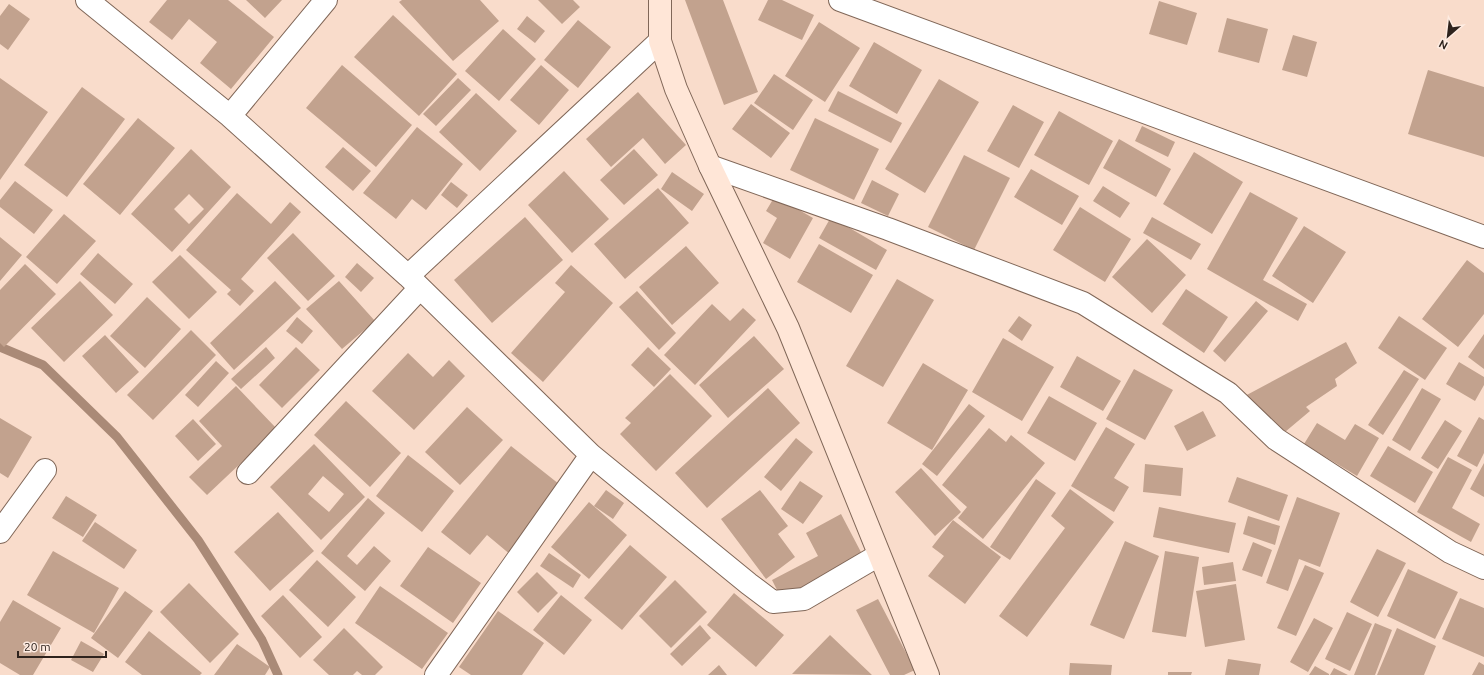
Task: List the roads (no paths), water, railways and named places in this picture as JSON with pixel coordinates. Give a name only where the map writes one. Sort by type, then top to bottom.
[{"type":"street","points":[[87,0],[230,116],[414,282],[591,455],[748,584],[773,602],[804,599],[879,555]]},
{"type":"street","points":[[230,116],[326,0]]},
{"type":"street","points":[[660,0],[660,40],[676,89],[710,166],[788,328],[928,675]]},
{"type":"street","points":[[840,0],[1484,237]]},
{"type":"street","points":[[248,473],[414,282],[660,40]]},
{"type":"street","points":[[710,166],[888,229],[1083,303],[1228,393],[1276,439],[1450,552],[1484,568]]},
{"type":"street","points":[[436,675],[591,455]]},
{"type":"street","points":[[0,532],[45,470]]},
{"type":"waterway","points":[[0,347],[43,365],[117,437],[198,540],[262,640],[278,675]]}]
